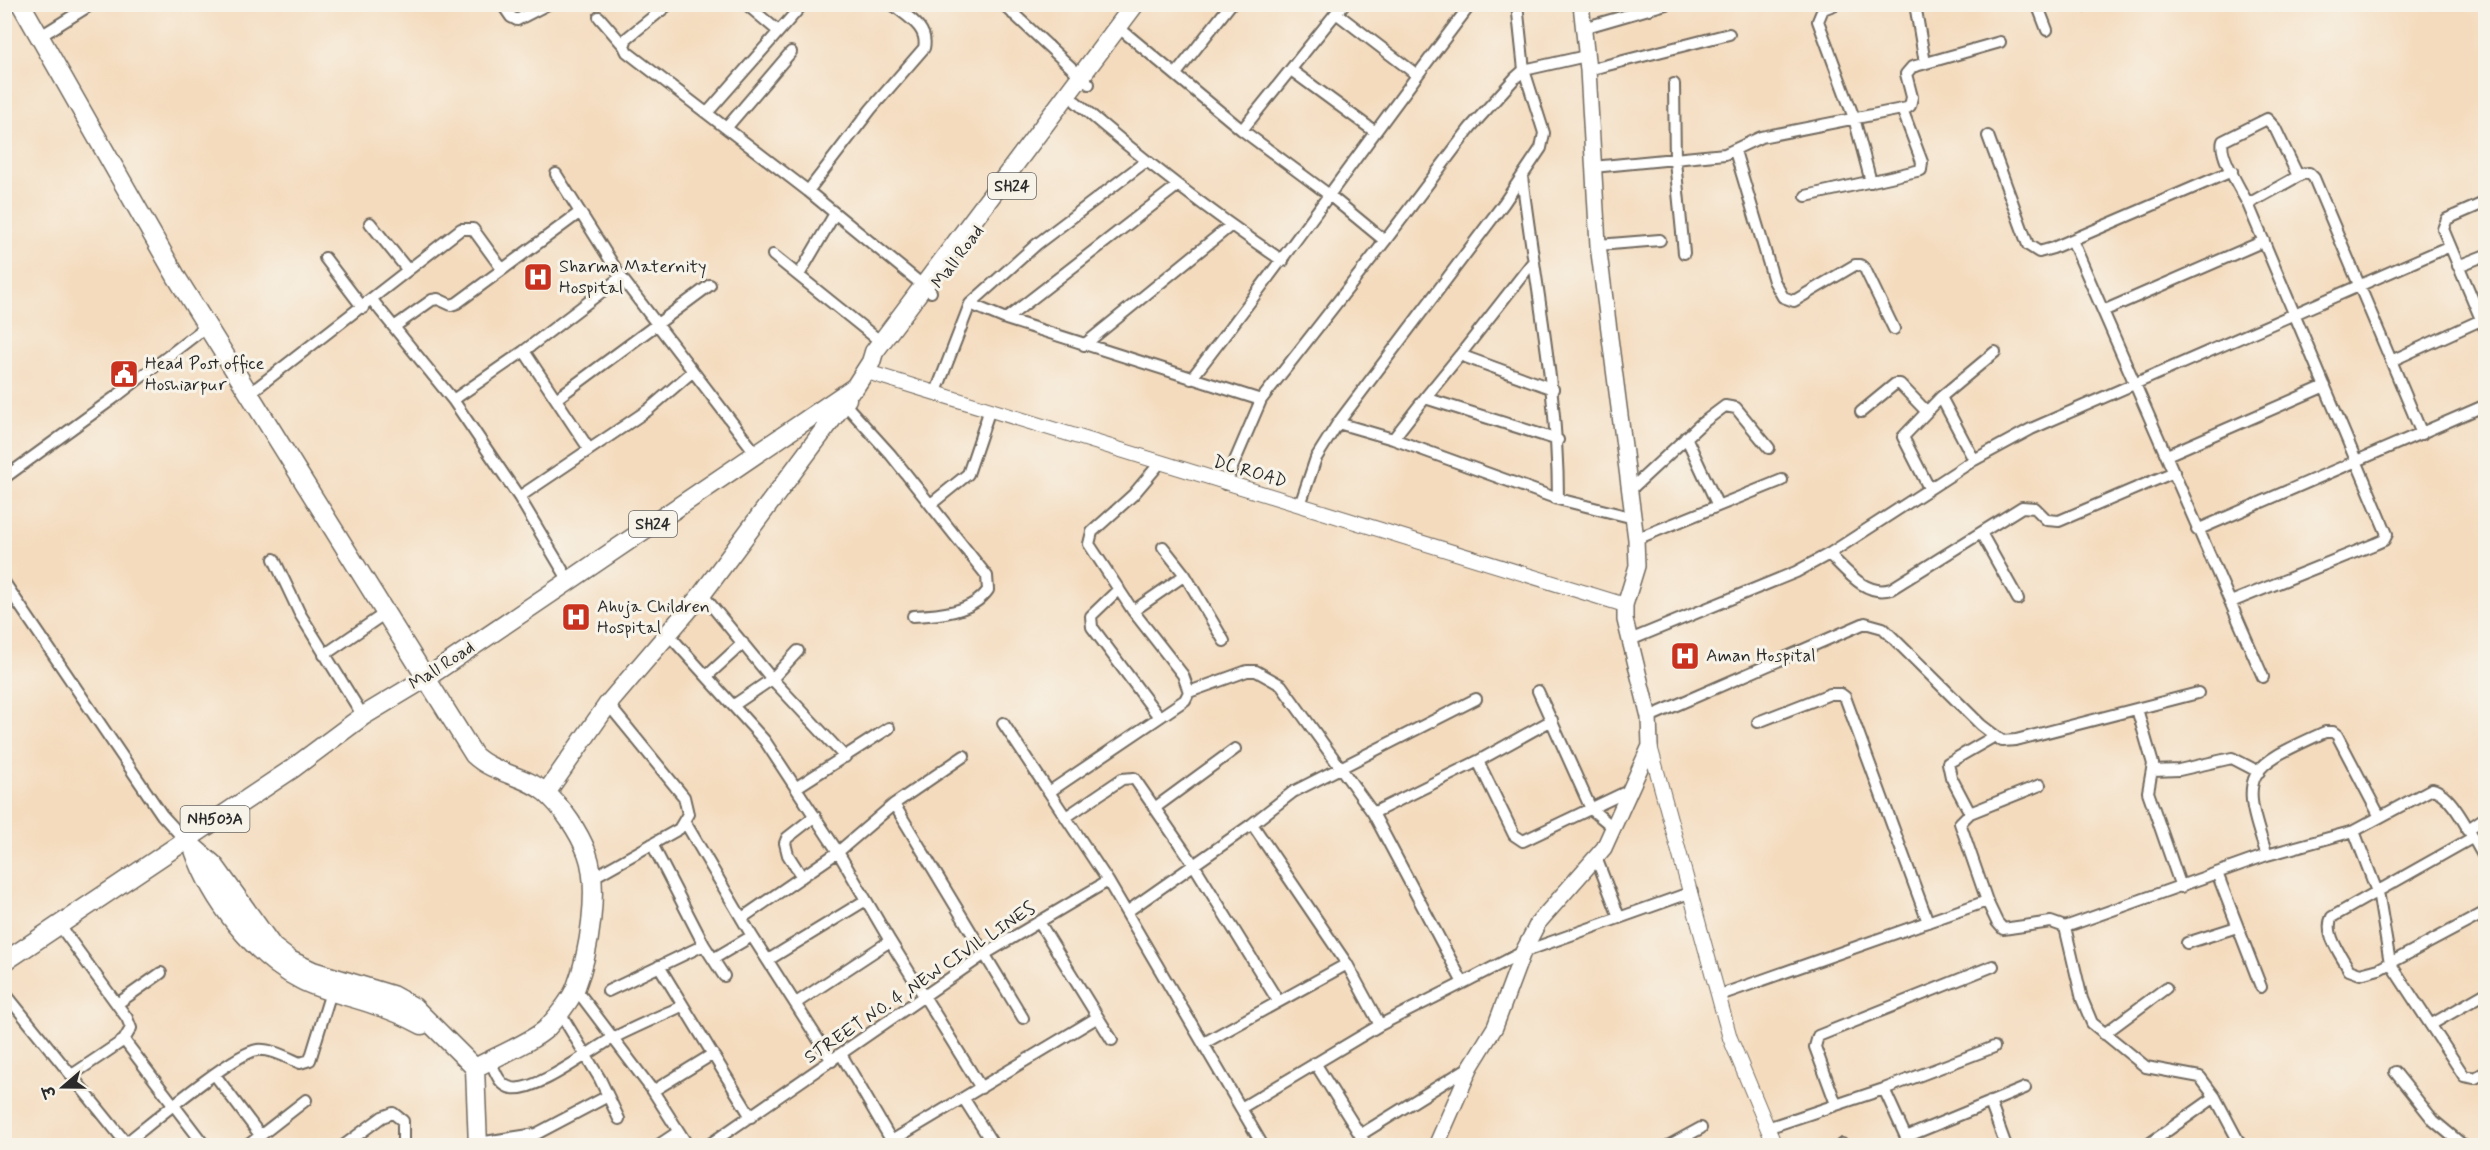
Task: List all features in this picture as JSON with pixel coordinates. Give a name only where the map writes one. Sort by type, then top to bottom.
[{"type":"main road","points":[[21,4],[207,326],[384,614],[474,755],[482,763],[525,780],[546,793],[572,824],[587,854],[592,878],[589,933],[576,989],[546,1029],[483,1064]]},
{"type":"main road","name":"Mall Road","points":[[1122,31],[1135,4]]},
{"type":"main road","name":"Mall Road","points":[[868,367],[882,359],[889,351],[927,289],[1122,31],[1149,4]]},
{"type":"main road","points":[[1436,1146],[1471,1066],[1495,1027],[1523,952],[1538,923],[1597,860],[1614,828],[1650,746],[1649,717],[1625,620],[1626,605],[1637,566],[1636,539],[1598,245],[1587,63],[1581,4]]},
{"type":"main road","name":"Mall Road","points":[[4,962],[189,844],[363,716],[426,678],[855,387],[881,342],[927,289],[1076,102],[1085,80]]},
{"type":"main road","points":[[546,793],[608,704],[702,594],[855,387]]},
{"type":"main road","points":[[189,844],[203,876],[265,956],[302,981],[400,1014],[437,1032],[483,1064]]},
{"type":"main road","points":[[189,844],[214,865],[273,946],[290,960],[313,971],[392,995],[414,1007],[437,1032]]},
{"type":"main road","points":[[478,1144],[483,1064]]},
{"type":"street","points":[[39,37],[92,4]]},
{"type":"street","points":[[502,4],[511,17],[517,20],[548,4]]},
{"type":"street","points":[[624,46],[627,38],[669,4]]},
{"type":"street","points":[[746,4],[778,31]]},
{"type":"street","points":[[708,112],[803,4]]},
{"type":"street","points":[[808,191],[871,110],[924,48],[926,40],[924,31],[892,4]]},
{"type":"street","points":[[1003,4],[1085,80]]},
{"type":"street","points":[[1013,14],[1020,4]]},
{"type":"street","points":[[1176,74],[1231,4]]},
{"type":"street","points":[[1242,130],[1344,4]]},
{"type":"street","points":[[1191,379],[1283,261],[1374,131],[1471,4]]},
{"type":"street","points":[[1300,505],[1316,458],[1338,423],[1541,148],[1544,133],[1524,70],[1517,6],[1506,4]]},
{"type":"street","points":[[1583,28],[1666,4]]},
{"type":"street","points":[[1836,4],[1823,9],[1818,21],[1854,118],[1871,182]]},
{"type":"street","points":[[1915,4],[1925,63]]},
{"type":"street","points":[[2037,4],[2047,30]]},
{"type":"street","points":[[1336,13],[1417,75]]},
{"type":"street","points":[[599,17],[630,56],[708,112],[927,289]]},
{"type":"street","points":[[1122,31],[1242,130],[1328,194],[1385,241]]},
{"type":"street","points":[[1225,484],[1261,400],[1470,128],[1524,70],[1587,63],[1730,34]]},
{"type":"street","points":[[1593,167],[1675,161],[1735,151],[1749,140],[1910,106],[1912,102],[1908,71],[1925,63],[2000,42]]},
{"type":"street","points":[[727,127],[791,52]]},
{"type":"street","points":[[1291,69],[1374,131]]},
{"type":"street","points":[[1674,84],[1675,161],[1684,253]]},
{"type":"street","points":[[1076,102],[1144,162],[1230,226],[1283,261]]},
{"type":"street","points":[[1806,196],[1921,170],[1922,162],[1902,108]]},
{"type":"street","points":[[2231,602],[2384,540],[2387,529],[2248,204],[2222,151],[2223,141],[2267,119],[2275,128],[2298,176]]},
{"type":"street","points":[[1988,136],[2028,245],[2033,250],[2044,251],[2072,240],[2232,171]]},
{"type":"street","points":[[1735,151],[1774,281],[1783,297],[1794,301],[1855,265],[1860,265],[1865,269],[1894,328]]},
{"type":"street","points":[[936,392],[970,304],[1037,244],[1144,162]]},
{"type":"street","points":[[2248,204],[2298,176],[2309,173],[2319,186],[2358,286],[2422,434]]},
{"type":"street","points":[[556,174],[579,213],[655,325],[757,455]]},
{"type":"street","points":[[1522,176],[1553,389],[1558,440],[1558,499]]},
{"type":"street","points":[[1006,319],[1178,186]]},
{"type":"street","points":[[2486,202],[2447,219],[2443,229],[2486,331]]},
{"type":"street","points":[[394,327],[432,300],[438,299],[451,305],[457,303],[579,213]]},
{"type":"street","points":[[799,275],[834,215]]},
{"type":"street","points":[[370,223],[407,269]]},
{"type":"street","points":[[1084,345],[1230,226]]},
{"type":"street","points":[[250,393],[363,308],[407,269],[467,227],[473,229],[502,269]]},
{"type":"street","points":[[1598,245],[1660,240]]},
{"type":"street","points":[[2072,240],[2167,455],[2197,530],[2264,677]]},
{"type":"street","points":[[2103,311],[2264,241]]},
{"type":"street","points":[[1630,640],[1781,579],[1829,554],[1974,460],[2031,429],[2134,382],[2295,315],[2450,246]]},
{"type":"street","points":[[773,255],[881,342]]},
{"type":"street","points":[[2458,266],[2486,255]]},
{"type":"street","points":[[325,258],[363,308]]},
{"type":"street","points":[[1393,440],[1533,263]]},
{"type":"street","points":[[453,400],[524,351],[621,277]]},
{"type":"street","points":[[556,399],[710,285]]},
{"type":"street","points":[[372,300],[453,400],[519,497],[569,581]]},
{"type":"street","points":[[970,304],[1006,319],[1084,345],[1261,400]]},
{"type":"street","points":[[2391,361],[2481,320]]},
{"type":"street","points":[[4,478],[118,395],[207,326]]},
{"type":"street","points":[[524,351],[589,449]]},
{"type":"street","points":[[1929,488],[1903,441],[1907,431],[1941,397],[1995,352]]},
{"type":"street","points":[[1460,355],[1553,389]]},
{"type":"street","name":"DC ROAD","points":[[868,367],[989,412],[1626,605]]},
{"type":"street","points":[[519,497],[648,410],[693,372]]},
{"type":"street","points":[[1861,412],[1895,384],[1900,384],[1926,411]]},
{"type":"street","points":[[2167,455],[2325,386]]},
{"type":"street","points":[[1941,397],[1974,460]]},
{"type":"street","points":[[1425,398],[1558,440]]},
{"type":"street","points":[[844,403],[931,504],[987,576],[988,590],[974,603],[956,610],[913,616]]},
{"type":"street","points":[[2197,530],[2486,405]]},
{"type":"street","points":[[1630,490],[1686,437],[1720,409],[1731,406],[1745,418],[1769,448]]},
{"type":"street","points":[[931,504],[968,474],[989,412]]},
{"type":"street","points":[[1338,423],[1393,440],[1558,499],[1634,518]]},
{"type":"street","points":[[1686,437],[1718,506]]},
{"type":"street","points":[[1160,464],[1133,495],[1092,532],[1090,538],[1092,550],[1133,611],[1183,675],[1189,692]]},
{"type":"street","points":[[1829,554],[1864,586],[1874,592],[1881,592],[1891,589],[2022,507],[2035,508],[2047,520],[2059,521],[2174,472]]},
{"type":"street","points":[[1636,539],[1782,480]]},
{"type":"street","points":[[1981,533],[2018,599]]},
{"type":"street","points":[[1163,547],[1185,575],[1224,641]]},
{"type":"street","points":[[274,559],[300,614],[363,716]]},
{"type":"street","points":[[1133,611],[1185,575]]},
{"type":"street","points":[[4,582],[162,815],[189,844]]},
{"type":"street","points":[[1119,589],[1091,616],[1092,627],[1159,717]]},
{"type":"street","points":[[702,594],[772,679],[845,757]]},
{"type":"street","points":[[324,655],[384,614]]},
{"type":"street","points":[[1649,717],[1865,623],[1883,628],[1995,736],[2008,742],[2198,693]]},
{"type":"street","points":[[669,635],[765,741],[838,852],[981,1088]]},
{"type":"street","points":[[707,676],[743,643]]},
{"type":"street","points":[[734,705],[772,679],[798,651]]},
{"type":"street","points":[[1049,792],[1185,700],[1189,692],[1234,674],[1256,671],[1281,685],[1373,813],[1463,983]]},
{"type":"street","points":[[1538,691],[1591,809],[1614,828]]},
{"type":"street","points":[[1758,722],[1830,694],[1841,694],[1845,697],[1928,922]]},
{"type":"street","points":[[1128,911],[1252,824],[1293,792],[1476,699]]},
{"type":"street","points":[[608,704],[684,798],[688,807],[685,822],[752,936],[836,1058],[890,1144],[1098,1017]]},
{"type":"street","points":[[2137,708],[2153,771],[2147,786],[2148,792],[2181,886]]},
{"type":"street","points":[[1373,813],[1478,761],[1552,720]]},
{"type":"street","points":[[1003,723],[1128,911],[1263,1146]]},
{"type":"street","points":[[797,788],[889,728]]},
{"type":"street","points":[[2267,855],[2254,817],[2250,789],[2259,772],[2273,757],[2325,732],[2333,732],[2380,817]]},
{"type":"street","points":[[1970,813],[1951,777],[1948,763],[1995,736]]},
{"type":"street","points":[[1650,746],[1692,892],[1730,1038],[1775,1146]]},
{"type":"street","points":[[1156,807],[1235,748]]},
{"type":"street","points":[[742,918],[838,852],[894,804],[964,756]]},
{"type":"street","points":[[2153,771],[2179,770],[2232,758],[2259,772]]},
{"type":"street","points":[[1478,761],[1518,839],[1529,839],[1630,790]]},
{"type":"street","points":[[1066,817],[1126,777],[1138,782],[1194,865],[1278,1001]]},
{"type":"street","points":[[2040,785],[1970,813],[1963,818],[1960,827],[1987,901],[2003,929],[2051,922],[2065,927],[2267,855],[2354,831],[2432,789],[2438,790],[2452,804],[2486,860]]},
{"type":"street","points":[[894,804],[1023,1018]]},
{"type":"street","points":[[802,877],[788,855],[785,843],[787,838],[815,816]]},
{"type":"street","points":[[2486,817],[2470,834],[2332,917],[2328,923],[2329,931],[2349,970],[2355,974],[2379,969],[2486,912]]},
{"type":"street","points":[[592,878],[652,844],[685,822]]},
{"type":"street","points":[[1252,824],[1347,964],[1380,1025]]},
{"type":"street","points":[[2354,831],[2377,891],[2386,925],[2390,963],[2464,1076],[2475,1078],[2486,1072]]},
{"type":"street","points":[[652,844],[704,945],[724,976]]},
{"type":"street","points":[[1597,860],[1619,917]]},
{"type":"street","points":[[2217,873],[2260,987]]},
{"type":"street","name":"STREET NO. 4 ,NEW CIVIL LINES","points":[[707,1146],[926,997],[985,954],[1108,881]]},
{"type":"street","points":[[1241,1108],[1380,1025],[1523,952],[1692,892]]},
{"type":"street","points":[[768,960],[866,900]]},
{"type":"street","points":[[1720,995],[1987,901]]},
{"type":"street","points":[[1039,922],[1112,1040]]},
{"type":"street","points":[[60,926],[117,1004],[131,1028],[124,1040],[72,1075]]},
{"type":"street","points":[[2065,927],[2084,1005],[2092,1023],[2146,1067],[2200,1077],[2216,1096],[2241,1146]]},
{"type":"street","points":[[2187,943],[2237,927]]},
{"type":"street","points":[[713,959],[752,936]]},
{"type":"street","points":[[796,1003],[890,941]]},
{"type":"street","points":[[608,992],[704,945]]},
{"type":"street","points":[[1204,1043],[1347,964]]},
{"type":"street","points":[[659,966],[752,1117]]},
{"type":"street","points":[[1836,1104],[1815,1047],[1818,1036],[1993,966]]},
{"type":"street","points":[[117,1004],[161,973]]},
{"type":"street","points":[[2104,1034],[2166,988]]},
{"type":"street","points":[[576,989],[653,1090],[688,1146]]},
{"type":"street","points":[[4,992],[127,1144],[244,1055],[259,1049],[300,1063],[310,1060],[331,992]]},
{"type":"street","points":[[2432,1024],[2486,993]]},
{"type":"street","points":[[483,1064],[503,1084],[516,1089],[535,1084],[587,1056],[613,1038],[682,1005]]},
{"type":"street","points":[[559,1011],[587,1056],[619,1119]]},
{"type":"street","points":[[124,1040],[205,1146]]},
{"type":"street","points":[[1767,1128],[1884,1089],[1994,1047]]},
{"type":"street","points":[[653,1090],[713,1054]]},
{"type":"street","points":[[1315,1063],[1367,1146]]},
{"type":"street","points":[[1360,1135],[1471,1066]]},
{"type":"street","points":[[2395,1072],[2434,1121],[2464,1146]]},
{"type":"street","points":[[215,1075],[260,1135]]},
{"type":"street","points":[[1884,1089],[1908,1141],[2025,1088]]},
{"type":"street","points":[[478,1144],[536,1134],[608,1096]]},
{"type":"street","points":[[2146,1146],[2216,1096]]},
{"type":"street","points":[[964,1099],[994,1146]]},
{"type":"street","points":[[247,1146],[306,1100]]},
{"type":"street","points":[[1990,1102],[2006,1146]]},
{"type":"street","points":[[343,1146],[382,1117],[393,1113],[402,1121],[403,1146]]},
{"type":"street","points":[[1668,1146],[1701,1128]]},
{"type":"street","points":[[657,1146],[678,1132]]},
{"type":"place","name":"Sharma Maternity Hospital","points":[[538,277]]},
{"type":"place","name":"Head Post office Hoshiarpur","points":[[124,374]]},
{"type":"place","name":"Ahuja Children Hospital","points":[[576,617]]},
{"type":"place","name":"Aman Hospital","points":[[1685,656]]}]
